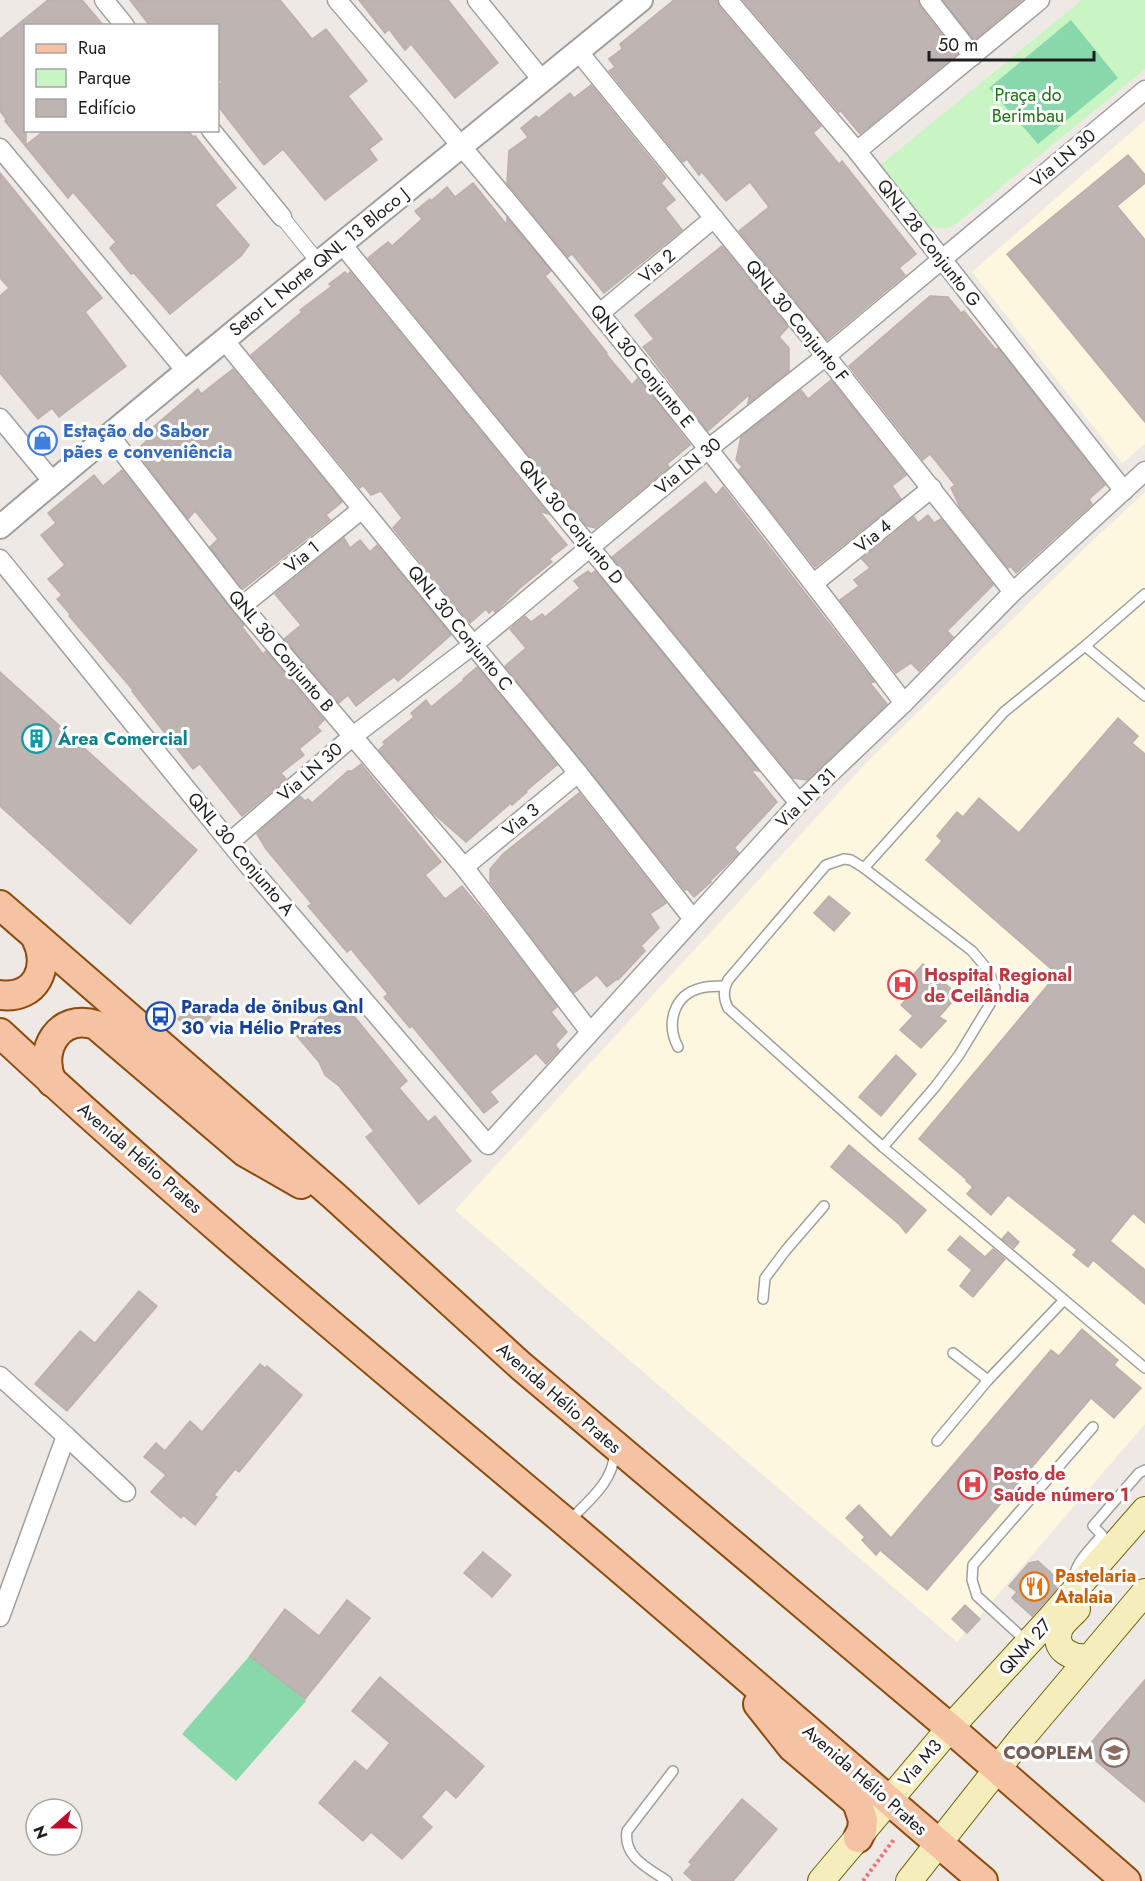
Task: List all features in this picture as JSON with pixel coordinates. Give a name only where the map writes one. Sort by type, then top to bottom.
[{"type":"main road","name":"Avenida Hélio Prates","points":[[0,905],[333,1194],[352,1214],[521,1366],[950,1728],[1126,1881]]},
{"type":"main road","points":[[0,995],[25,991],[39,977],[43,967],[43,957],[36,938]]},
{"type":"main road","points":[[52,1082],[48,1074],[47,1055],[60,1031],[76,1022],[96,1024],[245,1152],[352,1214]]},
{"type":"main road","name":"Avenida Hélio Prates","points":[[0,1034],[327,1321],[567,1523],[983,1881]]},
{"type":"main road","name":"QNM 27","points":[[950,1728],[1145,1510]]},
{"type":"main road","points":[[1089,1658],[1073,1657],[1065,1652],[1060,1647],[1058,1633],[1128,1555],[1145,1525]]},
{"type":"main road","points":[[909,1881],[998,1769],[1145,1592]]},
{"type":"main road","name":"Avenida Hélio Prates","points":[[720,1654],[792,1747],[857,1802],[863,1820],[858,1838]]},
{"type":"main road","name":"Via M3","points":[[821,1881],[858,1838],[899,1809],[950,1728]]},
{"type":"street","points":[[104,0],[123,24]]},
{"type":"street","name":"QNL 30 Conjunto E","points":[[337,0],[464,147],[600,313],[814,583],[904,703]]},
{"type":"street","points":[[477,0],[542,80]]},
{"type":"street","name":"Setor L Norte QNL 13 Bloco J","points":[[0,527],[341,243],[464,147],[641,0]]},
{"type":"street","name":"QNL 28 Conjunto G","points":[[728,0],[857,152],[1124,490]]},
{"type":"street","points":[[929,0],[973,56]]},
{"type":"street","points":[[857,152],[1040,0]]},
{"type":"street","name":"QNL 30 Conjunto F","points":[[578,51],[826,356],[1013,592]]},
{"type":"street","name":"Via LN 30","points":[[230,842],[352,736],[474,644],[708,449],[826,356],[1145,90]]},
{"type":"street","points":[[213,132],[319,263]]},
{"type":"street","points":[[0,148],[186,371]]},
{"type":"street","name":"Via 2","points":[[600,313],[714,218]]},
{"type":"street","name":"QNL 30 Conjunto D","points":[[341,243],[799,803]]},
{"type":"street","name":"QNL 30 Conjunto C","points":[[224,340],[474,644],[693,918]]},
{"type":"street","points":[[0,418],[52,482]]},
{"type":"street","name":"QNL 30 Conjunto B","points":[[110,436],[242,606],[464,867],[590,1032]]},
{"type":"street","name":"Via LN 31","points":[[488,1144],[799,803],[904,703],[1013,592],[1145,471]]},
{"type":"street","name":"Via 4","points":[[814,583],[932,488]]},
{"type":"street","name":"Via 1","points":[[242,606],[362,508]]},
{"type":"street","name":"QNL 30 Conjunto A","points":[[0,559],[230,842],[488,1144]]},
{"type":"street","name":"Via 3","points":[[464,867],[578,774]]},
{"type":"street","points":[[0,1376],[126,1492]]},
{"type":"street","points":[[0,1617],[66,1436]]},
{"type":"lane","points":[[864,868],[1004,712],[1145,594]]},
{"type":"lane","points":[[1085,646],[1145,696]]},
{"type":"lane","points":[[883,1147],[917,1110],[959,1055],[990,1004],[995,988],[988,970],[972,951],[864,868],[851,860],[844,859],[826,865],[728,980],[724,998],[728,1008],[883,1147],[1145,1368]]},
{"type":"lane","points":[[678,1047],[674,1038],[672,1020],[679,1003],[693,991],[702,987],[725,986]]},
{"type":"lane","points":[[763,1299],[765,1278],[824,1206]]},
{"type":"lane","points":[[937,1441],[988,1380],[1064,1300]]},
{"type":"lane","points":[[953,1353],[988,1380]]},
{"type":"lane","points":[[1028,1642],[977,1596],[972,1580],[973,1564],[1093,1427]]},
{"type":"lane","points":[[567,1523],[609,1475],[614,1461],[612,1444]]},
{"type":"lane","points":[[1076,1589],[1074,1574],[1079,1563],[1102,1535],[1093,1526],[1139,1473],[1145,1470]]},
{"type":"lane","points":[[667,1881],[632,1856],[626,1837],[627,1831],[673,1771]]},
{"type":"path","points":[[863,1881],[899,1809]]},
{"type":"shaded area","points":[[1145,120],[1145,444],[1122,463],[972,272]]},
{"type":"shaded area","name":"Hospital Regional de Ceilândia","points":[[1145,492],[1145,1424],[957,1642],[455,1210],[869,760]]},
{"type":"green space","name":"Praça do Berimbau","points":[[1082,0],[1145,0],[1145,69],[956,224],[942,228],[924,221],[878,167]]},
{"type":"green space","points":[[1071,20],[1118,78],[1038,144],[989,88]]},
{"type":"green space","points":[[252,1653],[306,1701],[236,1781],[182,1734]]},
{"type":"building","points":[[48,0],[82,0],[102,24],[24,24],[26,145],[42,132],[189,132],[236,188],[215,205],[249,245],[241,256],[170,314],[134,273],[131,274],[110,248],[116,242],[73,192],[68,198],[5,121],[0,111],[0,39]]},
{"type":"building","points":[[130,0],[280,0],[312,39],[326,29],[367,81],[348,96],[382,139],[369,149],[377,160],[325,200],[283,149],[264,165],[219,107],[219,85],[222,82],[219,78],[219,24],[148,24]]},
{"type":"building","points":[[359,0],[448,0],[498,63],[455,98],[411,44],[405,50],[389,29],[385,33]]},
{"type":"building","points":[[674,0],[717,0],[719,7],[821,126],[813,133],[839,164],[842,161],[916,254],[899,268],[905,275],[827,340],[739,231],[769,207],[750,182],[726,201],[702,172],[699,175],[687,159],[683,162],[609,71],[615,67],[609,59],[622,49],[620,44]]},
{"type":"building","points":[[743,0],[918,0],[920,7],[957,54],[860,134]]},
{"type":"building","points":[[943,0],[1022,0],[974,40]]},
{"type":"building","points":[[591,85],[666,178],[661,183],[675,200],[665,208],[682,230],[604,293],[572,254],[568,257],[507,183],[509,151],[528,137],[521,128],[536,116],[539,118],[570,93],[574,98]]},
{"type":"building","points":[[1128,155],[1145,175],[1145,183],[1117,206],[1145,240],[1145,422],[1007,254]]},
{"type":"building","points":[[0,173],[102,298],[85,312],[126,366],[59,417],[52,408],[38,419],[0,373],[0,296],[9,288],[0,278]]},
{"type":"building","points":[[473,183],[507,225],[507,218],[551,271],[545,276],[606,354],[632,385],[638,378],[690,445],[667,464],[669,467],[595,528],[587,526],[368,258],[388,242],[392,246],[422,219],[415,211],[430,199],[431,201],[447,187],[455,197]]},
{"type":"building","points":[[722,246],[788,327],[779,337],[789,348],[789,371],[748,403],[750,394],[708,431],[643,347],[654,339],[635,315]]},
{"type":"building","points":[[345,272],[348,275],[350,272],[548,514],[539,511],[567,545],[549,559],[552,562],[495,612],[493,609],[489,613],[486,609],[470,623],[393,528],[402,518],[381,491],[371,495],[363,485],[360,488],[251,355],[302,312],[300,310],[332,286],[329,284]]},
{"type":"building","points":[[930,296],[948,297],[961,313],[964,311],[996,350],[998,348],[1105,485],[1089,499],[1092,504],[1016,573],[1010,566],[1008,568],[960,507],[951,488],[955,485],[930,454],[923,460],[849,366]]},
{"type":"building","points":[[233,369],[342,502],[326,515],[330,520],[243,589],[210,547],[218,539],[195,511],[188,519],[140,456],[145,451],[141,446],[156,432],[152,428],[198,389],[201,394]]},
{"type":"building","points":[[831,380],[906,475],[892,486],[901,499],[815,567],[739,470],[742,467],[736,460],[741,437],[801,390],[808,399]]},
{"type":"building","points":[[122,470],[244,625],[242,627],[263,654],[266,651],[324,720],[317,727],[321,731],[299,749],[304,755],[281,773],[286,779],[242,816],[200,764],[193,769],[133,690],[69,616],[70,614],[57,599],[62,595],[48,579],[65,565],[41,535],[56,523],[48,513],[94,475],[103,486]]},
{"type":"building","points":[[705,482],[716,495],[723,487],[874,682],[870,683],[887,704],[807,780],[793,778],[612,557]]},
{"type":"building","points":[[928,515],[934,523],[941,519],[993,585],[947,631],[953,637],[919,671],[911,663],[896,673],[840,600],[859,586],[854,580],[870,568],[862,559],[914,517],[918,523]]},
{"type":"building","points":[[344,538],[350,548],[360,540],[370,552],[377,545],[451,635],[398,681],[394,677],[356,706],[348,695],[339,703],[284,639],[301,625],[275,594]]},
{"type":"building","points":[[588,571],[591,574],[595,571],[759,771],[751,770],[777,802],[734,848],[739,853],[694,897],[687,889],[685,890],[505,666],[526,648],[510,629],[525,616],[531,622],[542,614],[545,617],[580,588],[574,581]]},
{"type":"building","points":[[477,667],[557,765],[466,842],[433,813],[379,750],[385,744],[383,742],[414,717],[411,713],[426,700],[431,707]]},
{"type":"building","name":"Área Comercial","points":[[0,672],[197,850],[130,924],[0,806]]},
{"type":"building","points":[[1118,718],[1138,736],[1132,743],[1145,754],[1145,1223],[1133,1213],[1110,1241],[1145,1270],[1145,1304],[1093,1260],[1088,1267],[1073,1255],[1077,1250],[1008,1195],[991,1215],[967,1194],[973,1187],[967,1180],[919,1139],[1057,974],[926,860],[942,841],[937,836],[957,812],[963,817],[979,798],[1019,833]]},
{"type":"building","points":[[361,764],[441,862],[425,875],[445,899],[462,886],[557,1007],[551,1012],[567,1032],[555,1045],[559,1050],[546,1064],[536,1053],[490,1092],[498,1102],[484,1113],[412,1026],[410,1028],[384,997],[388,994],[351,949],[347,952],[308,906],[312,904],[266,849],[257,834],[300,796],[312,803],[348,771],[352,771]]},
{"type":"building","points":[[579,793],[666,903],[650,914],[659,928],[641,946],[645,951],[618,980],[607,987],[597,975],[574,993],[490,882],[490,869],[503,854]]},
{"type":"building","points":[[829,896],[850,913],[834,931],[814,913]]},
{"type":"building","points":[[923,964],[958,995],[939,1017],[946,1021],[921,1048],[900,1030],[913,1016],[901,1005],[914,991],[905,984]]},
{"type":"building","points":[[340,999],[407,1081],[399,1088],[428,1122],[435,1116],[471,1161],[419,1204],[366,1137],[374,1131],[339,1086],[325,1075],[319,1062],[297,1036]]},
{"type":"building","points":[[194,1002],[211,1017],[195,1035],[178,1019]]},
{"type":"building","points":[[896,1055],[916,1074],[881,1116],[859,1097]]},
{"type":"building","points":[[849,1145],[926,1210],[906,1233],[900,1225],[831,1167]]},
{"type":"building","points":[[1008,1232],[1019,1242],[1014,1248],[1002,1239]]},
{"type":"building","points":[[960,1236],[985,1257],[993,1249],[1005,1259],[973,1297],[960,1286],[972,1270],[948,1250]]},
{"type":"building","points":[[139,1291],[157,1306],[67,1411],[35,1384],[80,1331],[95,1343]]},
{"type":"building","name":"Posto de Saúde número 1","points":[[1082,1329],[1118,1360],[1114,1365],[1141,1388],[1114,1418],[1091,1398],[927,1590],[880,1550],[876,1555],[862,1540],[865,1537],[846,1518],[859,1505],[891,1538],[1051,1350],[1059,1356]]},
{"type":"building","points":[[260,1364],[265,1368],[267,1366],[302,1395],[239,1472],[235,1469],[214,1495],[217,1497],[195,1525],[183,1515],[181,1518],[151,1492],[166,1475],[144,1457],[156,1443],[165,1451],[190,1421],[202,1432]]},
{"type":"building","points":[[483,1552],[511,1575],[492,1597],[464,1573]]},
{"type":"building","points":[[1038,1561],[1059,1580],[1054,1585],[1057,1588],[1032,1616],[1012,1598],[1017,1592],[1009,1586],[1029,1563]]},
{"type":"building","points":[[347,1600],[370,1618],[305,1699],[250,1656],[285,1609],[319,1636]]},
{"type":"building","points":[[965,1605],[980,1619],[967,1633],[952,1619]]},
{"type":"building","points":[[380,1677],[484,1766],[456,1798],[446,1789],[421,1817],[432,1827],[402,1859],[371,1832],[363,1841],[319,1803],[355,1761],[367,1771],[390,1743],[352,1711]]},
{"type":"building","points":[[1145,1680],[1145,1802],[1084,1751]]},
{"type":"building","points":[[742,1799],[777,1829],[733,1881],[693,1881],[684,1873],[692,1864],[689,1862]]},
{"type":"place","name":"Estação do Sabor pães e conveniência","points":[[42,441]]},
{"type":"place","name":"Área Comercial","points":[[37,739]]},
{"type":"place","name":"Hospital Regional de Ceilândia","points":[[903,985]]},
{"type":"place","name":"Parada de õnibus Qnl 30 via Hélio Prates","points":[[160,1017]]},
{"type":"place","name":"Posto de Saúde número 1","points":[[972,1484]]},
{"type":"place","name":"Pastelaria Atalaia","points":[[1034,1586]]},
{"type":"place","name":"COOPLEM","points":[[1114,1753]]}]
